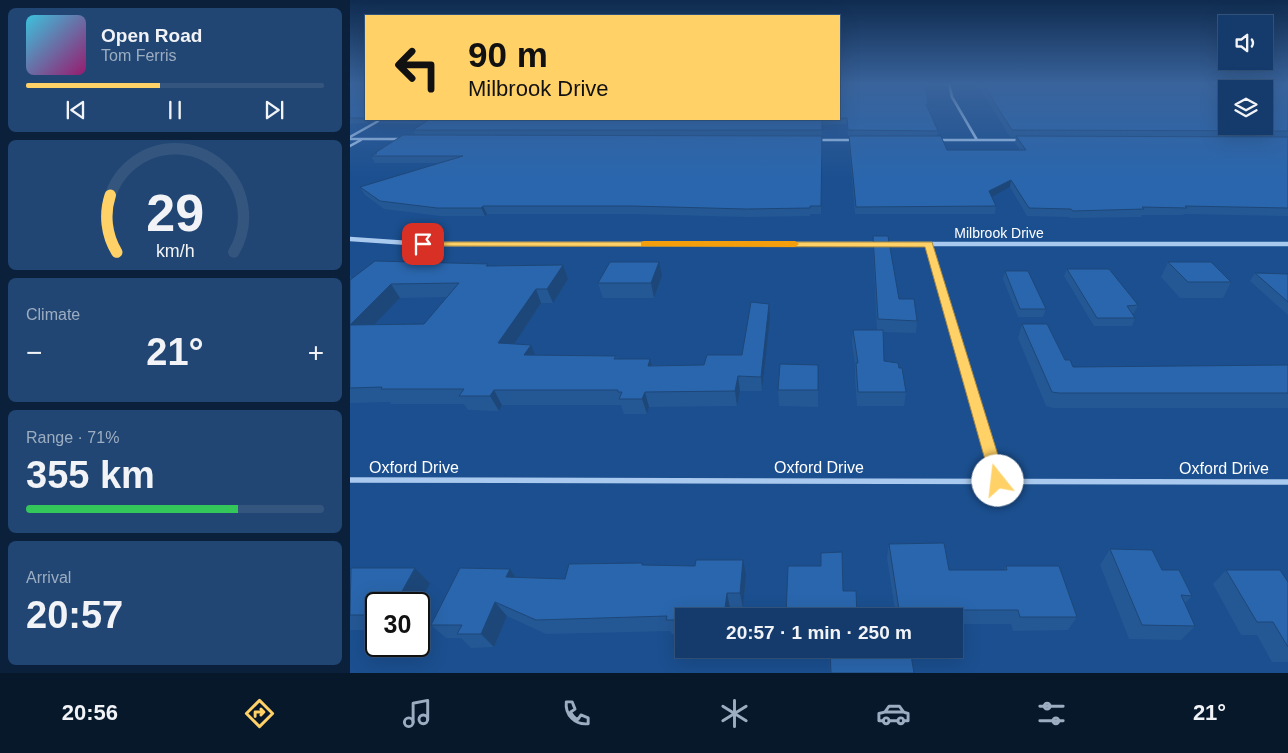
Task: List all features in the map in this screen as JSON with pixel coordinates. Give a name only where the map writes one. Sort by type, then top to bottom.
[{"type":"street","points":[[962,114],[977,140]]},
{"type":"street","points":[[350,138],[380,120]]},
{"type":"street","points":[[350,138],[411,139]]},
{"type":"street","points":[[350,146],[362,139]]},
{"type":"street","points":[[808,140],[858,140]]},
{"type":"street","points":[[927,140],[1026,140]]},
{"type":"street","name":"Milbrook Drive","points":[[350,238],[423,244],[1288,244]]},
{"type":"street","points":[[929,244],[998,481]]},
{"type":"street","name":"Oxford Drive","points":[[350,480],[1288,482]]},
{"type":"building","points":[[350,114],[365,114],[365,118],[350,118]]},
{"type":"building","points":[[840,114],[931,114],[938,131],[848,130],[847,118],[840,118]]},
{"type":"building","points":[[1002,114],[1218,114],[1218,131],[1012,130]]},
{"type":"building","points":[[1273,114],[1288,114],[1288,131],[1273,131]]},
{"type":"building","points":[[428,120],[822,120],[822,130],[413,130]]},
{"type":"building","points":[[403,135],[822,136],[821,206],[810,206],[810,208],[746,209],[632,206],[483,206],[481,208],[437,208],[380,201],[360,187],[463,156],[371,156]]},
{"type":"building","points":[[849,136],[941,136],[947,150],[1026,150],[1016,136],[1288,137],[1288,208],[1185,206],[1187,208],[1142,207],[1144,209],[1073,211],[1071,209],[1029,208],[1011,180],[989,191],[996,206],[856,207]]},
{"type":"building","points":[[873,236],[888,236],[899,299],[914,299],[917,321],[878,319]]},
{"type":"building","points":[[375,261],[488,264],[486,266],[563,265],[547,289],[536,289],[498,343],[531,345],[524,355],[616,356],[614,359],[650,359],[648,366],[704,365],[707,355],[742,355],[751,302],[769,304],[761,377],[738,376],[735,391],[645,392],[642,399],[619,399],[622,392],[618,392],[618,390],[494,390],[490,396],[459,396],[464,389],[350,388],[350,325],[350,280]],"holes":[[[459,283],[424,324],[350,325],[391,284]]]},
{"type":"building","points":[[610,262],[659,262],[651,283],[598,283]]},
{"type":"building","points":[[1168,262],[1211,262],[1231,282],[1188,282]]},
{"type":"building","points":[[1067,269],[1109,269],[1138,305],[1127,306],[1135,318],[1097,318]]},
{"type":"building","points":[[1005,271],[1028,271],[1046,309],[1020,309]]},
{"type":"building","points":[[1255,273],[1288,274],[1288,302]]},
{"type":"building","points":[[1022,324],[1047,324],[1065,360],[1070,360],[1073,367],[1288,365],[1288,393],[1052,392]]},
{"type":"building","points":[[853,330],[883,330],[884,361],[898,363],[899,368],[902,368],[906,392],[858,392],[856,363],[858,363]]},
{"type":"building","points":[[780,364],[818,365],[818,390],[778,390]]},
{"type":"building","points":[[944,543],[949,570],[1007,570],[1006,566],[1059,566],[1077,617],[1020,617],[1018,610],[899,608],[889,544]]},
{"type":"building","points":[[1110,549],[1152,550],[1162,570],[1179,570],[1192,596],[1181,595],[1195,626],[1142,625]]},
{"type":"building","points":[[842,552],[843,591],[856,591],[857,608],[786,608],[788,566],[821,566],[821,553]]},
{"type":"building","points":[[696,560],[743,560],[740,593],[727,593],[725,608],[675,608],[675,620],[666,620],[667,616],[536,620],[495,602],[481,634],[457,634],[462,625],[431,625],[460,568],[510,569],[506,577],[565,579],[569,564],[642,563],[642,565],[695,566]]},
{"type":"building","points":[[351,568],[415,568],[402,592],[365,592],[365,615],[350,615]]},
{"type":"building","points":[[1226,570],[1280,570],[1288,582],[1288,647],[1273,622],[1257,622]]},
{"type":"building","points":[[830,658],[912,658],[914,673],[831,673]]},
{"type":"slow traffic","points":[[644,244],[795,244]]},
{"type":"route","points":[[423,244],[929,244],[998,481]]}]
